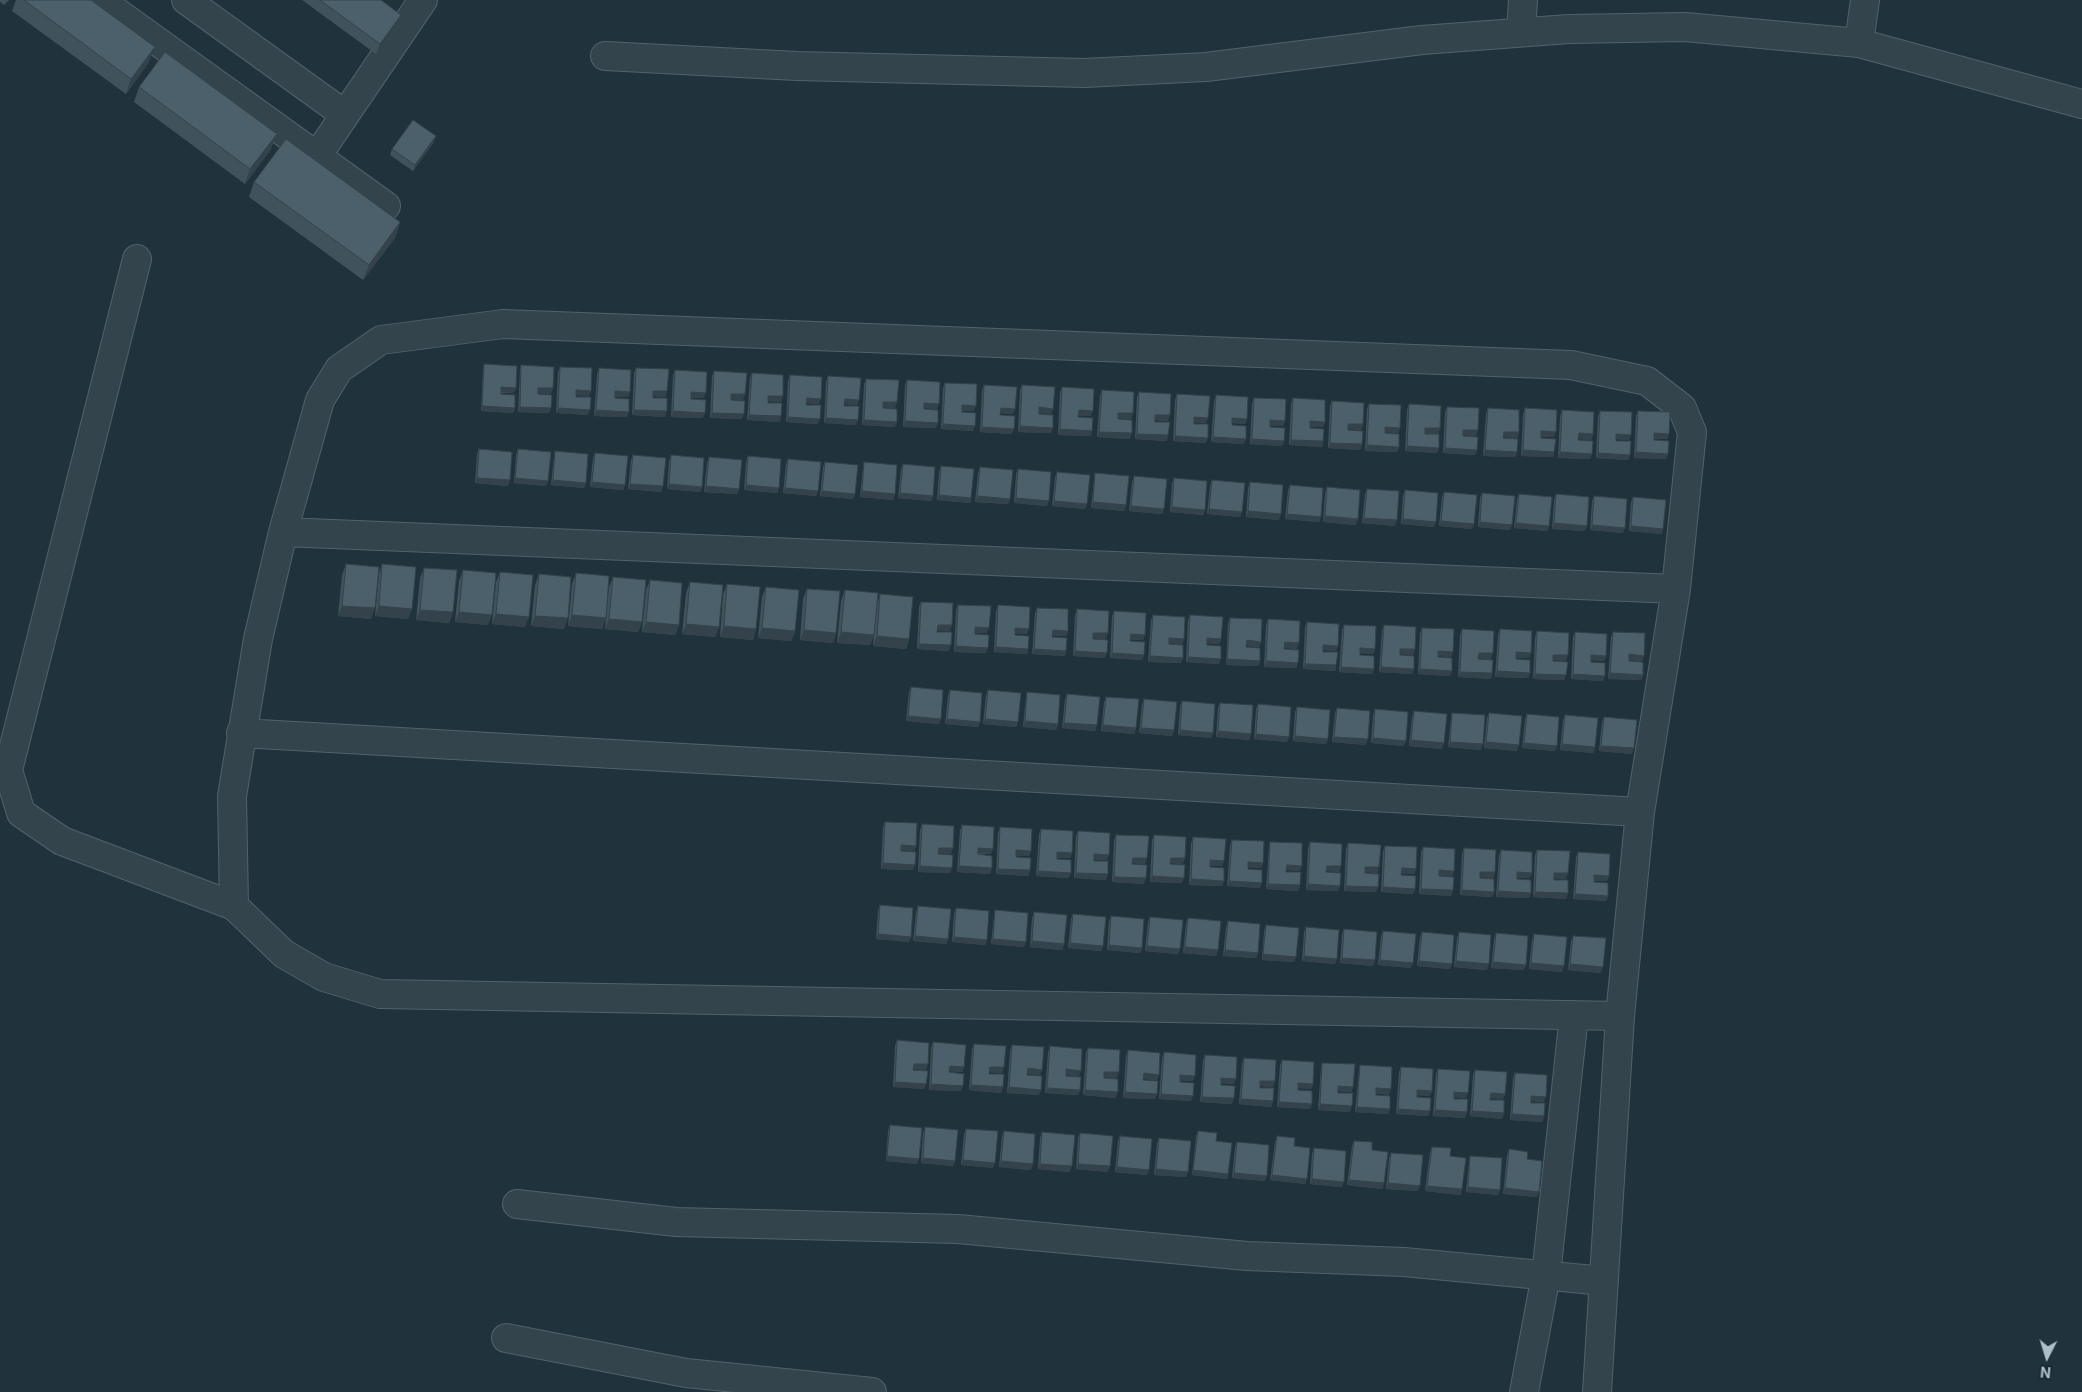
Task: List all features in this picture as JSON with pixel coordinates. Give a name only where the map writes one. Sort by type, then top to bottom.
[{"type":"street","points":[[100,0],[386,206]]},
{"type":"street","points":[[186,0],[344,114]]},
{"type":"street","points":[[317,156],[423,0]]},
{"type":"street","points":[[1521,32],[1523,0]]},
{"type":"street","points":[[1860,43],[1865,0]]},
{"type":"street","points":[[605,56],[797,66],[1084,73],[1206,67],[1422,40],[1521,32],[1569,29],[1685,27],[1860,43],[2082,104]]},
{"type":"street","points":[[137,259],[8,770],[21,813],[62,841],[234,906],[284,954],[324,977],[380,994],[1620,1016]]},
{"type":"street","points":[[234,906],[232,796],[258,639],[284,532],[320,400],[339,369],[381,340],[503,324],[1571,365],[1647,381],[1682,408],[1692,432],[1676,589],[1640,812],[1620,1016],[1597,1392]]},
{"type":"street","points":[[284,532],[1676,589]]},
{"type":"street","points":[[241,733],[1640,812]]},
{"type":"street","points":[[1524,1392],[1546,1275],[1574,1016]]},
{"type":"street","points":[[517,1204],[676,1222],[958,1229],[1247,1256],[1404,1262],[1604,1281]]},
{"type":"street","points":[[506,1338],[686,1373],[872,1392]]},
{"type":"building","points":[[24,0],[91,0],[155,47],[131,79]]},
{"type":"building","points":[[320,0],[381,0],[401,15],[380,44]]},
{"type":"building","points":[[165,52],[277,134],[250,169],[139,87]]},
{"type":"building","points":[[413,120],[436,136],[415,165],[392,149]]},
{"type":"building","points":[[286,139],[400,222],[369,265],[254,182]]},
{"type":"building","points":[[484,364],[517,366],[516,388],[501,387],[501,394],[515,395],[515,408],[482,406]]},
{"type":"building","points":[[521,365],[554,367],[553,388],[538,388],[538,394],[552,395],[551,408],[520,407]]},
{"type":"building","points":[[560,367],[592,368],[591,391],[576,390],[576,397],[591,397],[590,410],[558,408]]},
{"type":"building","points":[[599,368],[631,370],[630,392],[615,391],[615,398],[629,399],[629,412],[596,410]]},
{"type":"building","points":[[636,368],[669,369],[667,391],[653,391],[653,398],[667,398],[667,411],[634,410]]},
{"type":"building","points":[[675,370],[707,372],[706,393],[691,392],[691,399],[706,400],[705,413],[673,411]]},
{"type":"building","points":[[714,371],[747,373],[745,394],[731,394],[731,400],[745,401],[744,414],[712,413]]},
{"type":"building","points":[[752,373],[783,375],[783,396],[768,396],[768,403],[782,403],[781,416],[749,415]]},
{"type":"building","points":[[790,375],[822,377],[821,399],[807,398],[806,405],[821,405],[820,419],[788,417]]},
{"type":"building","points":[[828,376],[861,378],[859,400],[845,399],[844,406],[859,406],[858,420],[826,418]]},
{"type":"building","points":[[866,379],[899,380],[897,402],[883,402],[883,408],[897,409],[897,422],[864,420]]},
{"type":"building","points":[[907,380],[940,382],[939,404],[924,403],[924,409],[938,410],[938,423],[905,421]]},
{"type":"building","points":[[945,383],[977,384],[976,406],[962,405],[962,412],[976,413],[975,426],[943,424]]},
{"type":"building","points":[[984,385],[1017,387],[1015,409],[1001,408],[1000,415],[1015,416],[1014,429],[982,427]]},
{"type":"building","points":[[1022,385],[1055,387],[1053,409],[1039,407],[1039,414],[1053,415],[1053,428],[1020,426]]},
{"type":"building","points":[[1062,387],[1094,389],[1093,411],[1079,410],[1078,417],[1093,418],[1092,431],[1060,429]]},
{"type":"building","points":[[1102,390],[1134,392],[1133,413],[1118,413],[1118,419],[1132,420],[1132,433],[1099,432]]},
{"type":"building","points":[[1139,392],[1171,394],[1170,415],[1155,415],[1155,422],[1170,422],[1168,435],[1137,434]]},
{"type":"building","points":[[1177,394],[1210,396],[1208,418],[1194,417],[1194,424],[1208,424],[1208,438],[1175,436]]},
{"type":"building","points":[[1216,395],[1248,397],[1247,419],[1232,418],[1232,425],[1246,426],[1246,439],[1213,437]]},
{"type":"building","points":[[1254,398],[1286,399],[1285,421],[1270,420],[1270,427],[1285,428],[1284,441],[1252,439]]},
{"type":"building","points":[[1293,398],[1325,400],[1325,422],[1310,421],[1310,428],[1324,429],[1323,441],[1291,440]]},
{"type":"building","points":[[1332,401],[1364,403],[1363,424],[1348,424],[1348,430],[1363,431],[1362,444],[1330,443]]},
{"type":"building","points":[[1369,404],[1401,405],[1400,428],[1385,427],[1385,433],[1399,434],[1399,447],[1367,445]]},
{"type":"building","points":[[1409,404],[1441,406],[1440,428],[1425,428],[1425,434],[1439,434],[1439,448],[1407,446]]},
{"type":"building","points":[[1447,407],[1479,408],[1478,430],[1463,430],[1463,436],[1478,437],[1477,450],[1445,448]]},
{"type":"building","points":[[1488,408],[1519,410],[1519,432],[1504,432],[1503,438],[1518,439],[1517,452],[1485,450]]},
{"type":"building","points":[[1525,408],[1557,410],[1556,432],[1541,431],[1541,438],[1556,439],[1554,452],[1523,450]]},
{"type":"building","points":[[1562,410],[1594,412],[1593,434],[1579,433],[1578,440],[1593,441],[1592,454],[1560,452]]},
{"type":"building","points":[[1600,411],[1632,412],[1631,435],[1616,434],[1616,441],[1631,441],[1630,455],[1598,453]]},
{"type":"building","points":[[1638,411],[1670,412],[1669,434],[1654,433],[1654,440],[1669,441],[1668,454],[1636,452]]},
{"type":"building","points":[[479,449],[512,452],[510,480],[477,478]]},
{"type":"building","points":[[518,449],[551,452],[548,481],[515,478]]},
{"type":"building","points":[[555,451],[588,454],[586,483],[553,480]]},
{"type":"building","points":[[595,453],[628,456],[625,485],[592,482]]},
{"type":"building","points":[[633,455],[666,458],[663,486],[630,484]]},
{"type":"building","points":[[671,455],[704,458],[702,487],[669,484]]},
{"type":"building","points":[[748,456],[781,459],[779,488],[746,485]]},
{"type":"building","points":[[709,457],[742,460],[739,489],[706,486]]},
{"type":"building","points":[[788,459],[821,462],[818,491],[785,488]]},
{"type":"building","points":[[825,462],[858,465],[855,494],[822,491]]},
{"type":"building","points":[[864,462],[897,465],[895,494],[862,491]]},
{"type":"building","points":[[903,464],[935,467],[933,496],[900,493]]},
{"type":"building","points":[[941,466],[974,469],[971,498],[939,495]]},
{"type":"building","points":[[980,467],[1013,470],[1010,499],[977,496]]},
{"type":"building","points":[[1018,469],[1051,472],[1049,501],[1016,498]]},
{"type":"building","points":[[1057,472],[1090,475],[1087,504],[1054,501]]},
{"type":"building","points":[[1095,473],[1129,476],[1126,505],[1093,502]]},
{"type":"building","points":[[1134,476],[1167,479],[1164,509],[1131,506]]},
{"type":"building","points":[[1174,478],[1207,481],[1205,510],[1172,507]]},
{"type":"building","points":[[1212,480],[1245,483],[1242,512],[1209,509]]},
{"type":"building","points":[[1250,482],[1283,485],[1281,514],[1248,511]]},
{"type":"building","points":[[1290,485],[1323,488],[1321,517],[1287,514]]},
{"type":"building","points":[[1327,487],[1360,490],[1358,519],[1325,516]]},
{"type":"building","points":[[1367,489],[1399,491],[1397,520],[1364,518]]},
{"type":"building","points":[[1405,490],[1438,493],[1436,522],[1403,519]]},
{"type":"building","points":[[1444,492],[1477,495],[1474,524],[1441,521]]},
{"type":"building","points":[[1482,493],[1515,496],[1512,525],[1480,522]]},
{"type":"building","points":[[1519,494],[1552,497],[1549,526],[1516,523]]},
{"type":"building","points":[[1556,494],[1589,497],[1587,526],[1554,523]]},
{"type":"building","points":[[1594,496],[1627,499],[1625,528],[1592,525]]},
{"type":"building","points":[[1633,497],[1666,500],[1663,529],[1631,526]]},
{"type":"building","points":[[346,564],[379,567],[375,608],[342,606]]},
{"type":"building","points":[[382,564],[416,567],[412,609],[379,606]]},
{"type":"building","points":[[424,568],[457,570],[453,612],[420,610]]},
{"type":"building","points":[[463,570],[496,573],[492,615],[459,612]]},
{"type":"building","points":[[500,572],[533,575],[529,617],[496,614]]},
{"type":"building","points":[[576,573],[609,576],[606,618],[572,615]]},
{"type":"building","points":[[539,574],[571,577],[568,618],[535,616]]},
{"type":"building","points":[[613,577],[646,580],[642,622],[609,619]]},
{"type":"building","points":[[650,580],[682,583],[679,625],[646,622]]},
{"type":"building","points":[[690,582],[723,585],[719,627],[686,624]]},
{"type":"building","points":[[727,584],[760,587],[756,629],[724,626]]},
{"type":"building","points":[[766,587],[799,590],[795,631],[762,628]]},
{"type":"building","points":[[807,589],[840,591],[836,633],[804,630]]},
{"type":"building","points":[[845,590],[878,593],[874,635],[841,632]]},
{"type":"building","points":[[880,594],[913,597],[909,639],[877,636]]},
{"type":"building","points":[[921,602],[953,603],[952,625],[938,625],[937,632],[952,632],[951,645],[919,644]]},
{"type":"building","points":[[958,605],[991,606],[989,628],[975,627],[975,634],[989,635],[988,648],[956,646]]},
{"type":"building","points":[[998,605],[1030,607],[1029,629],[1015,628],[1015,635],[1029,636],[1028,649],[996,647]]},
{"type":"building","points":[[1037,608],[1068,609],[1068,631],[1053,630],[1052,637],[1067,638],[1066,651],[1034,649]]},
{"type":"building","points":[[1077,609],[1109,611],[1108,633],[1093,633],[1093,639],[1108,640],[1107,653],[1075,651]]},
{"type":"building","points":[[1114,611],[1146,613],[1145,635],[1131,634],[1130,641],[1145,642],[1144,655],[1112,653]]},
{"type":"building","points":[[1153,615],[1185,617],[1184,639],[1169,638],[1169,644],[1183,645],[1183,658],[1150,656]]},
{"type":"building","points":[[1190,615],[1223,617],[1221,639],[1207,638],[1207,645],[1221,646],[1221,659],[1188,657]]},
{"type":"building","points":[[1230,618],[1262,619],[1261,642],[1247,640],[1246,647],[1260,648],[1260,661],[1227,659]]},
{"type":"building","points":[[1268,619],[1300,621],[1299,643],[1285,642],[1284,649],[1299,650],[1298,663],[1266,661]]},
{"type":"building","points":[[1307,622],[1339,624],[1338,646],[1323,645],[1323,652],[1338,652],[1336,665],[1305,664]]},
{"type":"building","points":[[1344,625],[1376,626],[1375,649],[1360,648],[1360,655],[1374,656],[1374,669],[1341,667]]},
{"type":"building","points":[[1384,625],[1416,627],[1415,649],[1400,649],[1400,655],[1414,656],[1414,669],[1381,667]]},
{"type":"building","points":[[1422,628],[1454,629],[1453,652],[1438,651],[1438,657],[1452,658],[1452,671],[1420,669]]},
{"type":"building","points":[[1462,629],[1494,631],[1493,653],[1479,653],[1478,659],[1493,660],[1492,673],[1460,672]]},
{"type":"building","points":[[1500,629],[1532,631],[1531,653],[1516,652],[1516,659],[1530,660],[1530,673],[1497,671]]},
{"type":"building","points":[[1537,631],[1569,633],[1568,655],[1553,655],[1553,661],[1568,662],[1566,675],[1535,674]]},
{"type":"building","points":[[1575,632],[1607,634],[1606,656],[1591,655],[1591,662],[1605,663],[1605,676],[1573,674]]},
{"type":"building","points":[[1613,632],[1645,633],[1644,656],[1629,654],[1629,661],[1643,662],[1643,675],[1610,673]]},
{"type":"building","points":[[911,687],[943,690],[941,719],[908,716]]},
{"type":"building","points":[[950,690],[982,693],[980,722],[947,719]]},
{"type":"building","points":[[988,690],[1021,693],[1018,722],[985,719]]},
{"type":"building","points":[[1027,692],[1060,695],[1058,724],[1025,721]]},
{"type":"building","points":[[1067,694],[1100,697],[1097,725],[1064,723]]},
{"type":"building","points":[[1106,697],[1139,699],[1136,728],[1103,725]]},
{"type":"building","points":[[1144,699],[1177,702],[1174,730],[1141,728]]},
{"type":"building","points":[[1182,701],[1215,704],[1213,733],[1180,730]]},
{"type":"building","points":[[1220,703],[1253,705],[1251,734],[1218,731]]},
{"type":"building","points":[[1258,704],[1291,707],[1289,737],[1256,734]]},
{"type":"building","points":[[1297,707],[1330,710],[1328,739],[1295,736]]},
{"type":"building","points":[[1337,708],[1370,711],[1368,739],[1334,737]]},
{"type":"building","points":[[1375,709],[1408,712],[1406,741],[1373,738]]},
{"type":"building","points":[[1414,711],[1447,714],[1444,743],[1411,740]]},
{"type":"building","points":[[1452,713],[1485,715],[1483,744],[1450,742]]},
{"type":"building","points":[[1489,713],[1522,716],[1519,745],[1486,742]]},
{"type":"building","points":[[1527,714],[1559,717],[1557,746],[1524,743]]},
{"type":"building","points":[[1565,715],[1598,718],[1595,747],[1562,744]]},
{"type":"building","points":[[1604,717],[1637,720],[1634,748],[1601,746]]},
{"type":"building","points":[[885,822],[917,823],[916,846],[901,845],[901,851],[916,852],[915,865],[883,863]]},
{"type":"building","points":[[922,824],[954,826],[953,848],[939,848],[938,854],[953,855],[952,868],[920,866]]},
{"type":"building","points":[[962,825],[994,827],[993,849],[978,848],[978,854],[992,856],[992,868],[959,866]]},
{"type":"building","points":[[1000,827],[1032,829],[1031,851],[1016,850],[1016,857],[1031,858],[1030,870],[998,869]]},
{"type":"building","points":[[1041,829],[1073,831],[1072,853],[1057,852],[1057,859],[1071,860],[1071,873],[1038,871]]},
{"type":"building","points":[[1078,831],[1110,833],[1109,855],[1094,854],[1094,861],[1108,861],[1108,874],[1076,873]]},
{"type":"building","points":[[1116,835],[1149,836],[1147,858],[1133,858],[1132,864],[1147,865],[1146,878],[1114,877]]},
{"type":"building","points":[[1154,835],[1186,837],[1185,858],[1171,858],[1170,864],[1185,865],[1184,878],[1152,876]]},
{"type":"building","points":[[1193,837],[1226,839],[1224,861],[1210,860],[1210,867],[1224,868],[1224,881],[1191,879]]},
{"type":"building","points":[[1232,840],[1264,841],[1263,863],[1248,862],[1248,869],[1262,870],[1262,883],[1229,881]]},
{"type":"building","points":[[1270,842],[1302,843],[1302,866],[1287,865],[1286,872],[1301,872],[1300,885],[1268,884]]},
{"type":"building","points":[[1310,842],[1342,844],[1341,866],[1327,866],[1326,872],[1341,873],[1340,886],[1308,884]]},
{"type":"building","points":[[1348,843],[1381,845],[1379,867],[1365,867],[1365,873],[1379,874],[1378,887],[1346,886]]},
{"type":"building","points":[[1385,846],[1417,847],[1416,869],[1402,868],[1401,875],[1416,876],[1415,889],[1383,887]]},
{"type":"building","points":[[1423,847],[1455,849],[1454,871],[1439,870],[1439,876],[1454,877],[1453,890],[1421,889]]},
{"type":"building","points":[[1464,848],[1496,850],[1495,872],[1480,872],[1480,878],[1494,879],[1494,892],[1462,890]]},
{"type":"building","points":[[1501,850],[1532,852],[1532,873],[1517,872],[1517,879],[1531,880],[1531,893],[1498,891]]},
{"type":"building","points":[[1537,850],[1570,851],[1568,873],[1554,873],[1554,880],[1568,880],[1568,893],[1535,892]]},
{"type":"building","points":[[1578,852],[1610,854],[1609,876],[1594,875],[1594,882],[1608,883],[1608,896],[1575,894]]},
{"type":"building","points":[[880,905],[913,908],[911,937],[878,934]]},
{"type":"building","points":[[918,906],[951,909],[948,939],[915,936]]},
{"type":"building","points":[[956,908],[989,911],[987,940],[954,937]]},
{"type":"building","points":[[995,910],[1028,913],[1026,942],[993,939]]},
{"type":"building","points":[[1034,912],[1067,915],[1064,944],[1032,941]]},
{"type":"building","points":[[1073,914],[1106,917],[1103,946],[1070,943]]},
{"type":"building","points":[[1111,916],[1144,919],[1142,948],[1109,945]]},
{"type":"building","points":[[1150,917],[1183,920],[1180,949],[1147,946]]},
{"type":"building","points":[[1188,918],[1221,921],[1218,950],[1185,947]]},
{"type":"building","points":[[1228,921],[1260,924],[1258,953],[1225,950]]},
{"type":"building","points":[[1266,925],[1299,928],[1296,957],[1263,954]]},
{"type":"building","points":[[1306,927],[1339,930],[1337,959],[1304,956]]},
{"type":"building","points":[[1344,929],[1377,932],[1375,960],[1342,958]]},
{"type":"building","points":[[1383,931],[1416,934],[1413,963],[1380,960]]},
{"type":"building","points":[[1422,932],[1454,935],[1452,964],[1419,961]]},
{"type":"building","points":[[1459,932],[1491,935],[1489,964],[1456,961]]},
{"type":"building","points":[[1496,933],[1528,936],[1526,965],[1493,962]]},
{"type":"building","points":[[1534,934],[1567,937],[1564,966],[1531,963]]},
{"type":"building","points":[[1573,936],[1606,938],[1603,967],[1570,964]]},
{"type":"building","points":[[897,1040],[929,1043],[928,1064],[914,1064],[913,1070],[928,1071],[926,1084],[895,1082]]},
{"type":"building","points":[[933,1042],[966,1045],[964,1067],[950,1066],[949,1072],[964,1074],[963,1086],[931,1084]]},
{"type":"building","points":[[974,1044],[1006,1046],[1004,1067],[990,1067],[989,1074],[1004,1074],[1003,1087],[971,1085]]},
{"type":"building","points":[[1012,1045],[1044,1047],[1042,1070],[1028,1068],[1027,1075],[1042,1076],[1041,1090],[1009,1087]]},
{"type":"building","points":[[1050,1046],[1082,1049],[1081,1071],[1066,1069],[1066,1076],[1081,1077],[1080,1090],[1047,1088]]},
{"type":"building","points":[[1088,1048],[1120,1050],[1119,1072],[1104,1072],[1104,1078],[1118,1079],[1118,1092],[1085,1090]]},
{"type":"building","points":[[1128,1050],[1160,1053],[1159,1075],[1144,1073],[1143,1080],[1158,1081],[1157,1094],[1125,1092]]},
{"type":"building","points":[[1164,1052],[1196,1055],[1195,1076],[1180,1075],[1180,1082],[1194,1083],[1193,1096],[1161,1094]]},
{"type":"building","points":[[1205,1055],[1237,1057],[1236,1079],[1221,1078],[1221,1085],[1235,1086],[1234,1098],[1202,1097]]},
{"type":"building","points":[[1244,1058],[1276,1060],[1275,1081],[1260,1081],[1260,1088],[1274,1088],[1273,1101],[1241,1099]]},
{"type":"building","points":[[1282,1060],[1314,1062],[1313,1084],[1298,1083],[1298,1090],[1312,1091],[1312,1104],[1279,1102]]},
{"type":"building","points":[[1322,1063],[1355,1064],[1353,1087],[1338,1086],[1338,1093],[1353,1093],[1352,1106],[1320,1104]]},
{"type":"building","points":[[1360,1065],[1392,1067],[1391,1089],[1376,1088],[1376,1095],[1390,1096],[1390,1109],[1357,1107]]},
{"type":"building","points":[[1401,1067],[1433,1069],[1432,1091],[1417,1090],[1417,1097],[1431,1098],[1430,1111],[1398,1109]]},
{"type":"building","points":[[1438,1069],[1470,1071],[1468,1093],[1454,1092],[1454,1099],[1468,1099],[1467,1112],[1435,1110]]},
{"type":"building","points":[[1475,1070],[1507,1072],[1505,1094],[1491,1093],[1490,1100],[1504,1100],[1504,1113],[1472,1111]]},
{"type":"building","points":[[1515,1073],[1547,1075],[1546,1097],[1531,1096],[1531,1103],[1545,1103],[1544,1116],[1512,1114]]},
{"type":"building","points":[[890,1125],[922,1128],[919,1159],[887,1156]]},
{"type":"building","points":[[925,1127],[958,1130],[955,1161],[923,1158]]},
{"type":"building","points":[[966,1129],[998,1131],[995,1163],[963,1160]]},
{"type":"building","points":[[1004,1131],[1035,1134],[1033,1164],[1001,1161]]},
{"type":"building","points":[[1198,1131],[1217,1133],[1216,1141],[1232,1143],[1228,1174],[1193,1170]]},
{"type":"building","points":[[1042,1132],[1075,1135],[1072,1166],[1040,1164]]},
{"type":"building","points":[[1080,1133],[1113,1136],[1110,1166],[1078,1164]]},
{"type":"building","points":[[1120,1136],[1152,1139],[1149,1170],[1117,1167]]},
{"type":"building","points":[[1277,1136],[1295,1138],[1294,1146],[1310,1148],[1307,1179],[1272,1175]]},
{"type":"building","points":[[1159,1138],[1191,1141],[1188,1172],[1156,1169]]},
{"type":"building","points":[[1354,1141],[1372,1142],[1372,1150],[1388,1152],[1384,1183],[1349,1180]]},
{"type":"building","points":[[1237,1142],[1269,1145],[1267,1176],[1234,1173]]},
{"type":"building","points":[[1432,1147],[1451,1148],[1450,1156],[1466,1158],[1462,1189],[1427,1186]]},
{"type":"building","points":[[1314,1148],[1346,1151],[1344,1182],[1312,1179]]},
{"type":"building","points":[[1509,1149],[1528,1152],[1527,1159],[1542,1161],[1539,1192],[1505,1188]]},
{"type":"building","points":[[1391,1153],[1423,1155],[1420,1186],[1388,1183]]},
{"type":"building","points":[[1470,1156],[1502,1158],[1500,1190],[1468,1187]]}]
